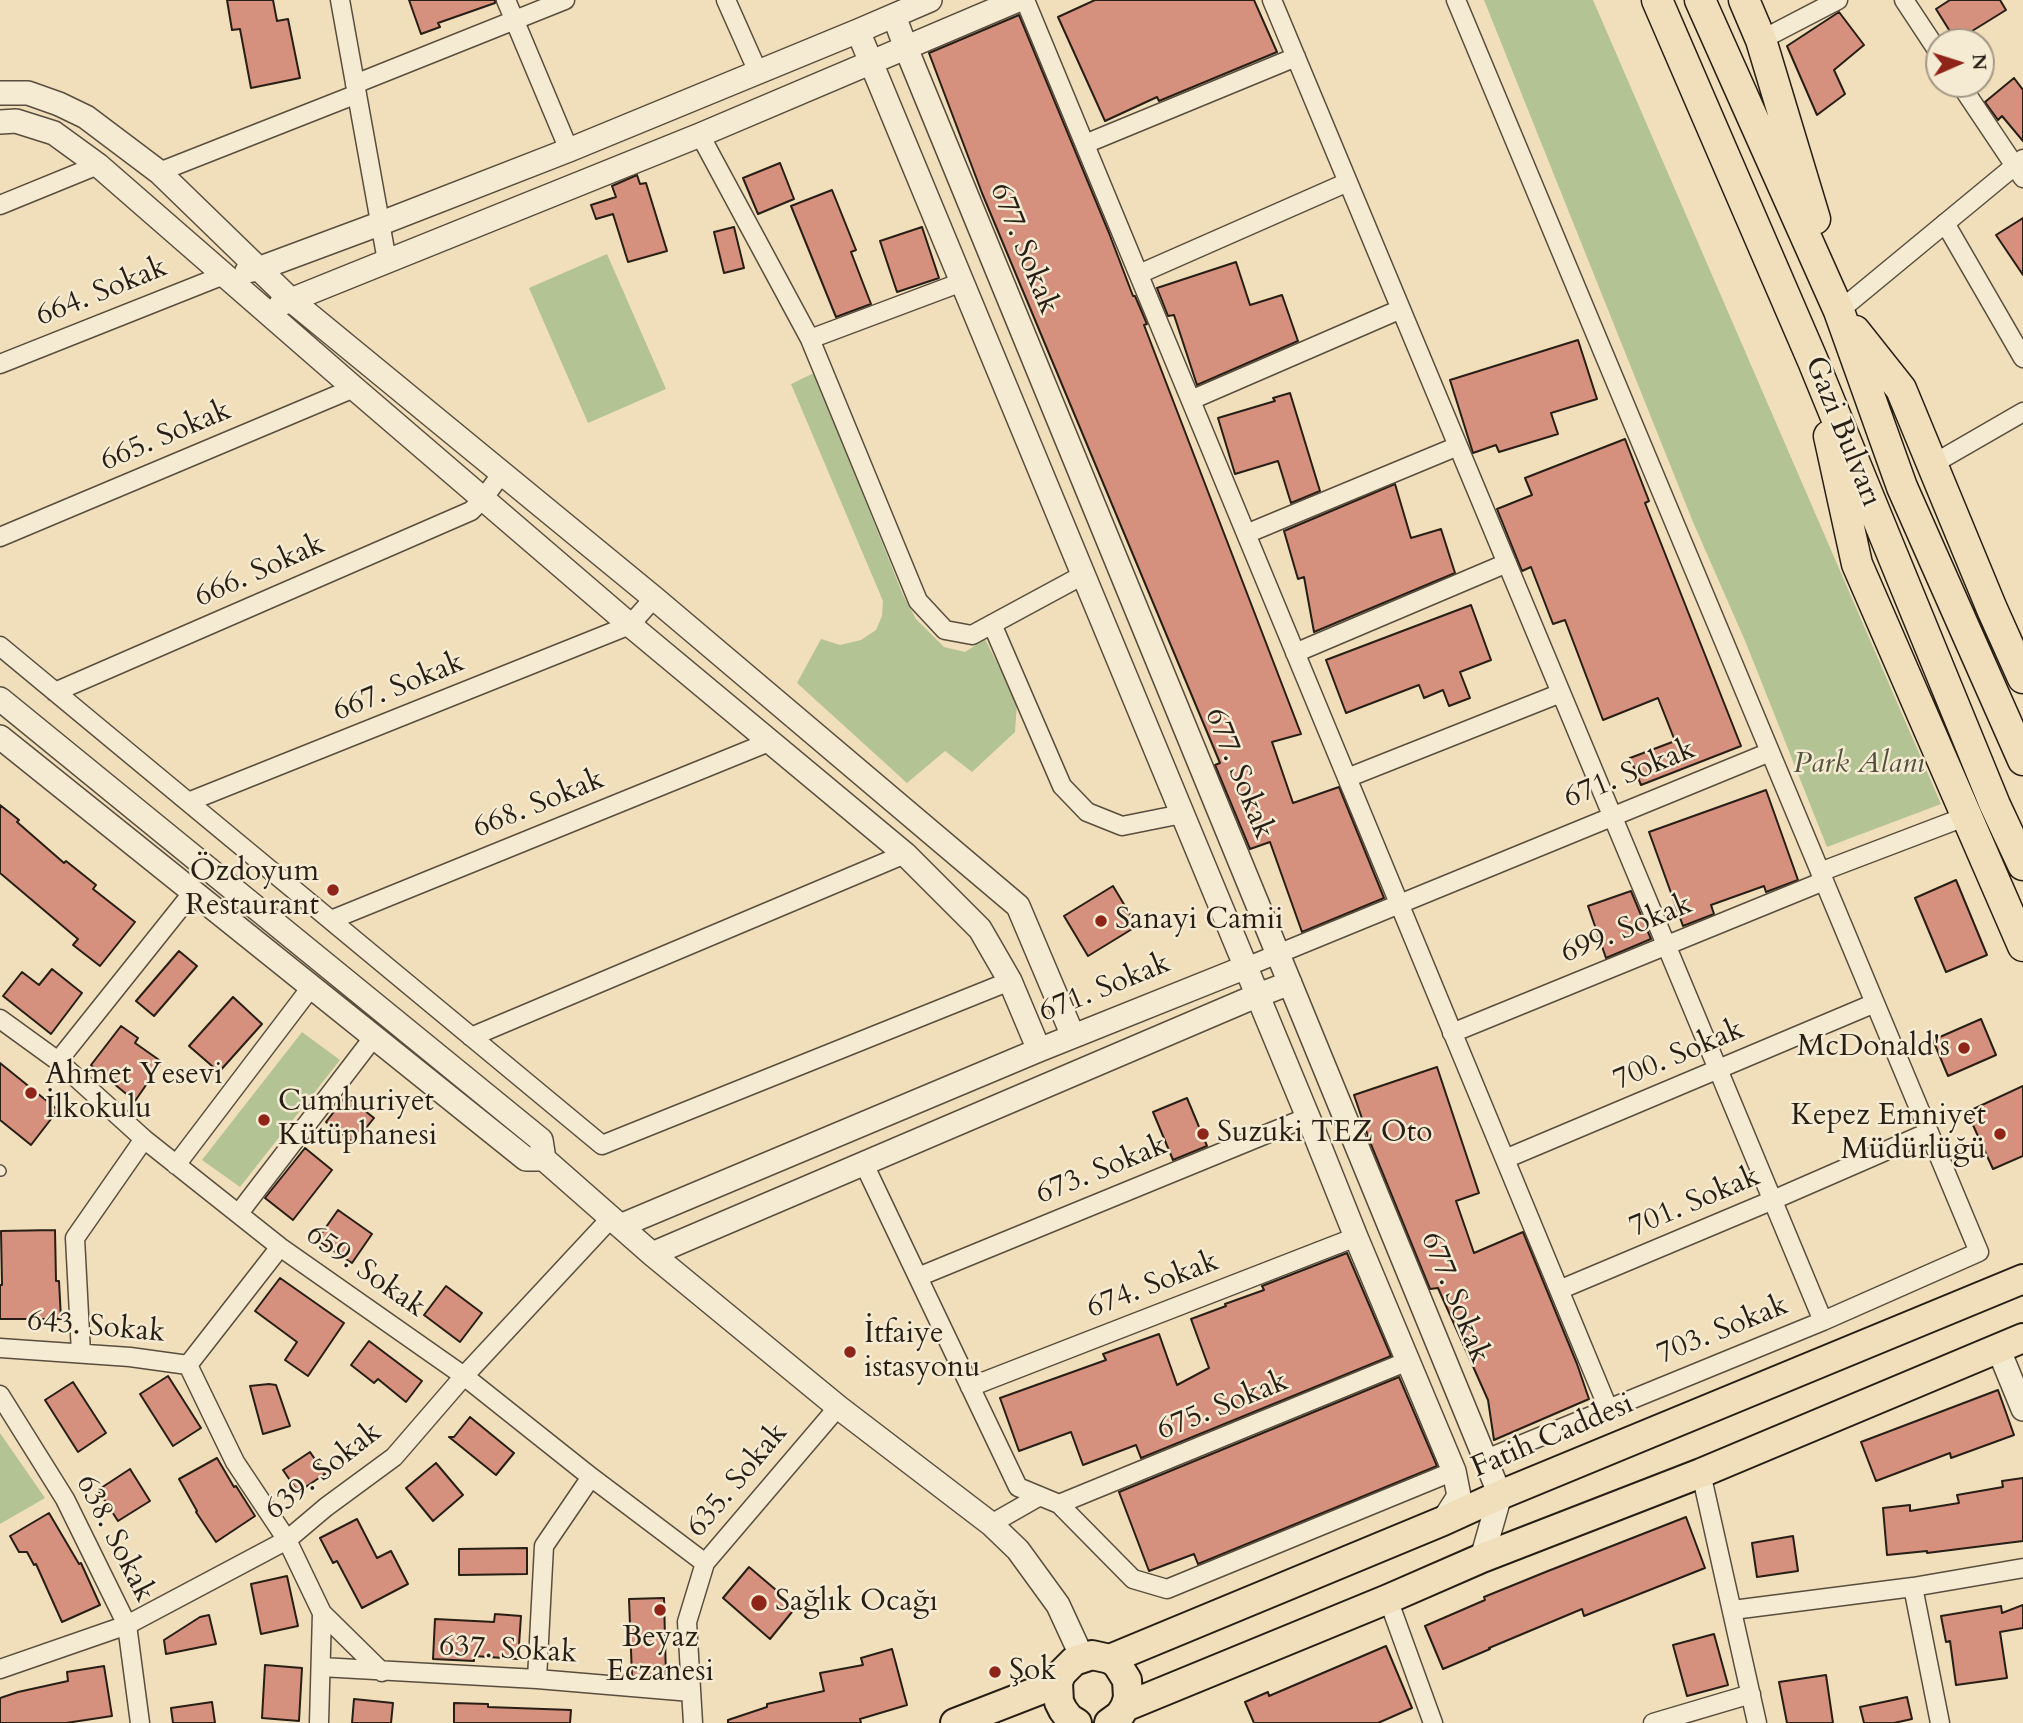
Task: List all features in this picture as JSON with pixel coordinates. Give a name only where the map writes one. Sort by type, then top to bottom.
[{"type":"highway","name":"Gazi Bulvarı","points":[[1657,0],[1813,361],[1990,792],[2023,865]]},
{"type":"highway","name":"Gazi Bulvarı","points":[[1700,0],[1839,311],[1902,487],[2023,760]]},
{"type":"highway","points":[[1744,0],[1761,40],[1839,311],[1901,389],[1933,464],[2014,631],[2023,678]]},
{"type":"highway","points":[[1813,361],[1857,564],[2023,946]]},
{"type":"main road","name":"Fatih Caddesi","points":[[1096,1658],[1443,1521],[1500,1494],[2023,1279]]},
{"type":"main road","points":[[1117,1715],[1482,1558],[1701,1473],[2010,1343]]},
{"type":"main road","points":[[1077,1723],[1063,1710],[1059,1702],[1058,1683],[1067,1667],[1096,1658],[1124,1671],[1128,1680],[1129,1689],[1117,1715]]},
{"type":"main road","points":[[955,1723],[1058,1683]]},
{"type":"street","points":[[340,0],[387,261]]},
{"type":"street","points":[[506,0],[569,150]]},
{"type":"street","points":[[159,172],[565,0]]},
{"type":"street","points":[[726,0],[758,72]]},
{"type":"street","points":[[225,275],[258,269],[569,150],[930,0]]},
{"type":"street","points":[[266,311],[700,135],[1018,0]]},
{"type":"street","points":[[1025,0],[1608,1408]]},
{"type":"street","points":[[1272,0],[1823,1321]]},
{"type":"street","points":[[1456,0],[1929,1132]]},
{"type":"street","points":[[1761,40],[1838,0]]},
{"type":"street","points":[[1903,0],[1925,32]]},
{"type":"street","name":"677. Sokak","points":[[894,16],[1500,1494]]},
{"type":"street","points":[[858,31],[1454,1472],[1459,1496],[1443,1521]]},
{"type":"street","points":[[1085,144],[1296,57]]},
{"type":"street","points":[[0,93],[27,93],[86,117],[159,172],[291,300],[654,598],[1018,906],[1073,1036]]},
{"type":"street","points":[[1839,311],[1945,223],[2020,168],[1970,98]]},
{"type":"street","points":[[0,122],[16,121],[54,133],[98,165],[630,625],[905,854],[980,929],[1010,981],[1039,1050]]},
{"type":"street","points":[[700,135],[810,339],[918,601],[945,630],[972,635],[1083,575]]},
{"type":"street","points":[[0,205],[98,165],[123,145]]},
{"type":"street","points":[[1139,274],[1348,182]]},
{"type":"street","points":[[1945,223],[2023,358]]},
{"type":"street","name":"664. Sokak","points":[[0,364],[225,275]]},
{"type":"street","points":[[810,339],[962,282]]},
{"type":"street","points":[[1191,400],[1401,309]]},
{"type":"street","name":"665. Sokak","points":[[0,537],[354,388]]},
{"type":"street","points":[[1933,464],[2023,412]]},
{"type":"street","points":[[1246,534],[1458,446]]},
{"type":"street","name":"666. Sokak","points":[[55,692],[471,511],[502,473]]},
{"type":"street","points":[[1295,653],[1507,563]]},
{"type":"street","points":[[630,625],[654,598]]},
{"type":"street","points":[[992,624],[1062,786],[1087,812],[1122,826],[1182,814]]},
{"type":"street","name":"667. Sokak","points":[[188,802],[630,625]]},
{"type":"street","points":[[0,646],[602,1146],[1010,981]]},
{"type":"street","points":[[1347,778],[1562,694]]},
{"type":"street","points":[[0,699],[541,1140],[544,1159],[652,1254],[838,1407],[991,1524],[1018,1550],[1096,1658]]},
{"type":"street","points":[[0,737],[526,1159],[544,1159]]},
{"type":"street","name":"668. Sokak","points":[[331,920],[769,742]]},
{"type":"street","name":"671. Sokak","points":[[616,1222],[1770,752]]},
{"type":"street","name":"699. Sokak","points":[[1452,1033],[1967,816]]},
{"type":"street","points":[[471,1037],[905,854]]},
{"type":"street","points":[[58,1061],[193,892]]},
{"type":"street","points":[[652,1254],[1290,983]]},
{"type":"street","points":[[176,1165],[312,986]]},
{"type":"street","name":"700. Sokak","points":[[1504,1159],[1875,1003]]},
{"type":"street","name":"659. Sokak","points":[[0,1019],[58,1061],[144,1139],[280,1247],[464,1376],[705,1563]]},
{"type":"street","points":[[239,1213],[373,1038]]},
{"type":"street","name":"673. Sokak","points":[[918,1277],[1308,1117]]},
{"type":"street","name":"703. Sokak","points":[[1486,1459],[1823,1321],[1979,1252],[1929,1132]]},
{"type":"street","name":"701. Sokak","points":[[1559,1290],[1929,1132]]},
{"type":"street","points":[[81,1353],[75,1238],[144,1139]]},
{"type":"street","points":[[864,1164],[1018,1487],[1059,1504],[1133,1579],[1167,1589],[1454,1472]]},
{"type":"street","name":"639. Sokak","points":[[0,1669],[127,1625],[287,1540],[326,1507],[394,1457],[464,1376],[616,1222]]},
{"type":"street","name":"674. Sokak","points":[[970,1387],[1356,1237]]},
{"type":"street","points":[[280,1247],[188,1365],[235,1462],[287,1540],[322,1614],[383,1671]]},
{"type":"street","points":[[2010,1343],[2023,1409]]},
{"type":"street","name":"643. Sokak","points":[[0,1348],[81,1353],[188,1365]]},
{"type":"street","name":"675. Sokak","points":[[1059,1504],[1408,1361]]},
{"type":"street","name":"638. Sokak","points":[[0,1395],[65,1499],[127,1625],[140,1723]]},
{"type":"street","name":"635. Sokak","points":[[693,1723],[687,1622],[705,1563],[838,1407]]},
{"type":"street","points":[[1701,1473],[1757,1723]]},
{"type":"street","points":[[537,1679],[544,1546],[591,1477]]},
{"type":"street","points":[[1482,1558],[1500,1494]]},
{"type":"street","points":[[991,1524],[1040,1496]]},
{"type":"street","points":[[1733,1610],[1913,1587],[2023,1568]]},
{"type":"street","points":[[1913,1587],[1940,1723]]},
{"type":"street","points":[[1388,1599],[1433,1723]]},
{"type":"street","points":[[319,1723],[322,1614]]},
{"type":"street","name":"637. Sokak","points":[[321,1667],[537,1679],[691,1692]]},
{"type":"street","points":[[1653,1723],[1751,1694]]},
{"type":"green space","name":"Park Alanı","points":[[1484,0],[1593,0],[1941,804],[1827,847],[1746,643],[1693,522]]},
{"type":"green space","points":[[607,254],[666,389],[588,423],[529,288]]},
{"type":"green space","points":[[814,373],[903,595],[916,619],[944,647],[965,652],[985,639],[1017,703],[1015,732],[972,772],[945,751],[907,783],[797,683],[821,639],[840,645],[861,640],[876,630],[882,616],[883,601],[791,384]]},
{"type":"green space","points":[[302,1032],[340,1060],[240,1187],[202,1160]]},
{"type":"green space","points":[[0,1433],[45,1498],[0,1524]]},
{"type":"building","points":[[227,0],[273,0],[277,21],[288,19],[300,78],[251,88],[240,29],[232,30]]},
{"type":"building","points":[[409,0],[495,0],[495,3],[438,23],[440,27],[421,34]]},
{"type":"building","points":[[1095,0],[1254,0],[1277,52],[1159,101],[1157,97],[1105,121],[1058,17]]},
{"type":"building","points":[[1950,0],[2000,0],[2006,10],[1977,28],[1948,28],[1936,9]]},
{"type":"building","points":[[1839,12],[1864,45],[1834,70],[1845,94],[1817,115],[1787,46]]},
{"type":"building","points":[[1019,15],[1133,296],[1147,324],[1144,325],[1301,734],[1272,742],[1293,803],[1339,787],[1384,898],[1302,932],[1270,842],[1250,849],[1215,765],[1220,763],[982,193],[929,53]]},
{"type":"building","points":[[2014,78],[2023,90],[2023,141],[2002,116],[1998,120],[1985,102],[1995,98],[1995,94]]},
{"type":"building","points":[[780,163],[794,199],[758,214],[743,178]]},
{"type":"building","points":[[637,175],[640,184],[646,183],[667,251],[628,262],[613,214],[596,219],[591,205],[616,197],[612,186]]},
{"type":"building","points":[[832,190],[856,250],[851,252],[871,304],[836,317],[791,206]]},
{"type":"building","points":[[2023,218],[2023,275],[1996,235]]},
{"type":"building","points":[[734,227],[744,268],[724,273],[714,232]]},
{"type":"building","points":[[922,227],[939,278],[897,292],[880,241]]},
{"type":"building","points":[[1236,262],[1250,305],[1282,295],[1298,341],[1197,385],[1174,315],[1168,316],[1157,288]]},
{"type":"building","points":[[1578,340],[1597,399],[1551,413],[1558,434],[1499,452],[1496,445],[1473,453],[1450,380]]},
{"type":"building","points":[[1290,393],[1320,491],[1291,503],[1278,461],[1235,474],[1218,418],[1275,401],[1273,398]]},
{"type":"building","points":[[1625,439],[1649,501],[1645,503],[1741,746],[1641,785],[1630,758],[1675,741],[1658,698],[1603,720],[1565,620],[1553,624],[1531,567],[1522,571],[1497,509],[1532,495],[1525,478]]},
{"type":"building","points":[[1395,484],[1411,538],[1441,529],[1455,573],[1314,632],[1304,577],[1298,579],[1284,531]]},
{"type":"building","points":[[1471,605],[1491,660],[1460,672],[1470,698],[1449,706],[1443,690],[1424,698],[1419,685],[1346,713],[1326,660]]},
{"type":"building","points":[[1766,790],[1798,880],[1766,892],[1764,886],[1711,905],[1714,914],[1683,926],[1649,832]]},
{"type":"building","points":[[0,805],[64,863],[66,861],[96,885],[93,889],[135,922],[100,966],[73,945],[78,939],[0,873]]},
{"type":"building","points":[[1956,880],[1987,955],[1946,972],[1915,898]]},
{"type":"building","name":"Sanayi Camii","points":[[1113,886],[1137,926],[1088,956],[1064,916]]},
{"type":"building","points":[[1631,891],[1651,939],[1606,958],[1588,906]]},
{"type":"building","points":[[179,951],[197,966],[154,1016],[136,1001]]},
{"type":"building","points":[[52,969],[82,993],[51,1034],[3,996],[22,972],[39,985]]},
{"type":"building","points":[[233,997],[262,1024],[219,1072],[189,1046]]},
{"type":"building","name":"McDonald's","points":[[1981,1019],[1996,1055],[1948,1076],[1933,1040]]},
{"type":"building","points":[[121,1026],[138,1038],[135,1043],[162,1062],[135,1101],[91,1065]]},
{"type":"building","points":[[0,1063],[58,1110],[31,1145],[0,1120]]},
{"type":"building","points":[[1437,1067],[1479,1193],[1456,1201],[1474,1253],[1523,1232],[1589,1399],[1494,1440],[1488,1400],[1438,1288],[1430,1289],[1370,1142],[1354,1095]]},
{"type":"building","name":"Kepez Emniyet Müdürlüğü","points":[[2023,1086],[2023,1156],[1993,1169],[1967,1112]]},
{"type":"building","points":[[346,1096],[374,1118],[354,1143],[326,1122]]},
{"type":"building","points":[[1187,1098],[1207,1146],[1173,1160],[1153,1112]]},
{"type":"building","points":[[305,1148],[332,1170],[293,1220],[265,1198]]},
{"type":"building","points":[[338,1210],[372,1234],[352,1263],[317,1240]]},
{"type":"building","points":[[55,1230],[56,1281],[59,1281],[61,1319],[0,1319],[1,1231]]},
{"type":"building","points":[[1347,1253],[1391,1356],[1141,1458],[1136,1445],[1083,1465],[1071,1432],[1019,1451],[1000,1398],[1106,1360],[1103,1354],[1159,1334],[1177,1385],[1209,1368],[1191,1319],[1264,1290],[1262,1286]]},
{"type":"building","points":[[280,1278],[344,1323],[308,1376],[285,1360],[297,1342],[255,1311]]},
{"type":"building","points":[[446,1286],[482,1313],[460,1342],[424,1315]]},
{"type":"building","points":[[369,1341],[422,1381],[406,1402],[378,1379],[374,1383],[351,1365]]},
{"type":"building","points":[[168,1376],[201,1428],[173,1446],[140,1394]]},
{"type":"building","points":[[1399,1377],[1437,1466],[1198,1564],[1194,1554],[1149,1571],[1119,1492]]},
{"type":"building","points":[[73,1382],[106,1433],[78,1452],[45,1400]]},
{"type":"building","points":[[276,1385],[290,1426],[263,1434],[250,1386]]},
{"type":"building","points":[[1998,1390],[2014,1435],[1951,1458],[1950,1453],[1876,1481],[1861,1442]]},
{"type":"building","points":[[470,1417],[514,1453],[496,1475],[449,1437],[454,1437]]},
{"type":"building","points":[[310,1452],[325,1474],[298,1492],[283,1470]]},
{"type":"building","points":[[217,1458],[255,1516],[216,1542],[179,1479]]},
{"type":"building","points":[[436,1463],[463,1495],[433,1521],[406,1488]]},
{"type":"building","points":[[130,1469],[150,1501],[118,1521],[98,1490]]},
{"type":"building","points":[[2023,1478],[2023,1541],[1927,1553],[1887,1555],[1883,1508],[1910,1505],[1910,1511],[1959,1503],[1957,1495],[2003,1487],[2002,1481]]},
{"type":"building","points":[[49,1513],[79,1564],[81,1563],[100,1605],[62,1622],[36,1564],[34,1565],[27,1552],[19,1552],[10,1536]]},
{"type":"building","points":[[1686,1517],[1705,1568],[1584,1616],[1582,1609],[1443,1669],[1425,1626],[1485,1600],[1484,1597]]},
{"type":"building","points":[[357,1519],[377,1558],[391,1551],[408,1584],[362,1608],[337,1561],[333,1563],[320,1538]]},
{"type":"building","points":[[1793,1536],[1798,1571],[1757,1577],[1752,1543]]},
{"type":"building","points":[[527,1548],[527,1574],[459,1575],[459,1549]]},
{"type":"building","name":"Sağlık Ocağı","points":[[749,1567],[796,1607],[770,1639],[723,1598]]},
{"type":"building","points":[[287,1576],[298,1626],[261,1634],[251,1584]]},
{"type":"building","points":[[664,1598],[666,1678],[632,1676],[629,1599]]},
{"type":"building","points":[[2023,1605],[2023,1628],[2000,1632],[2007,1678],[1956,1685],[1950,1641],[1946,1642],[1941,1616],[2001,1606],[2002,1613]]},
{"type":"building","points":[[495,1614],[521,1616],[518,1659],[474,1656],[474,1661],[433,1659],[435,1619],[494,1622]]},
{"type":"building","points":[[209,1615],[216,1644],[166,1654],[164,1640],[200,1617]]},
{"type":"building","points":[[1714,1634],[1728,1685],[1687,1696],[1673,1645]]},
{"type":"building","points":[[1386,1646],[1412,1708],[1378,1723],[1254,1723],[1245,1702],[1268,1692],[1269,1696]]},
{"type":"building","points":[[892,1649],[907,1705],[860,1719],[861,1723],[728,1723],[728,1720],[767,1707],[767,1704],[824,1691],[820,1673],[863,1665],[861,1658]]},
{"type":"building","points":[[265,1665],[302,1668],[299,1721],[262,1718]]},
{"type":"building","points":[[104,1666],[112,1716],[66,1723],[0,1723],[0,1698],[68,1681],[67,1672]]},
{"type":"building","points":[[1826,1675],[1833,1723],[1787,1723],[1779,1682]]},
{"type":"building","points":[[1907,1697],[1912,1719],[1894,1723],[1864,1723],[1860,1707]]},
{"type":"building","points":[[354,1699],[393,1703],[391,1723],[352,1723]]},
{"type":"building","points":[[212,1702],[215,1723],[173,1723],[171,1708]]},
{"type":"building","points":[[454,1703],[571,1710],[570,1723],[454,1723]]},
{"type":"place","name":"Özdoyum Restaurant","points":[[333,890]]},
{"type":"place","name":"Sanayi Camii","points":[[1101,921]]},
{"type":"place","name":"McDonald's","points":[[1964,1048]]},
{"type":"place","name":"Ahmet Yesevi İlkokulu","points":[[31,1093]]},
{"type":"place","name":"Cumhuriyet Kütüphanesi","points":[[264,1120]]},
{"type":"place","name":"Suzuki TEZ Oto","points":[[1203,1134]]},
{"type":"place","name":"Kepez Emniyet Müdürlüğü","points":[[2000,1134]]},
{"type":"place","name":"İtfaiye istasyonu","points":[[850,1352]]},
{"type":"place","name":"Sağlık Ocağı","points":[[759,1603]]},
{"type":"place","name":"Beyaz Eczanesi","points":[[660,1610]]},
{"type":"place","name":"Şok","points":[[995,1672]]}]
